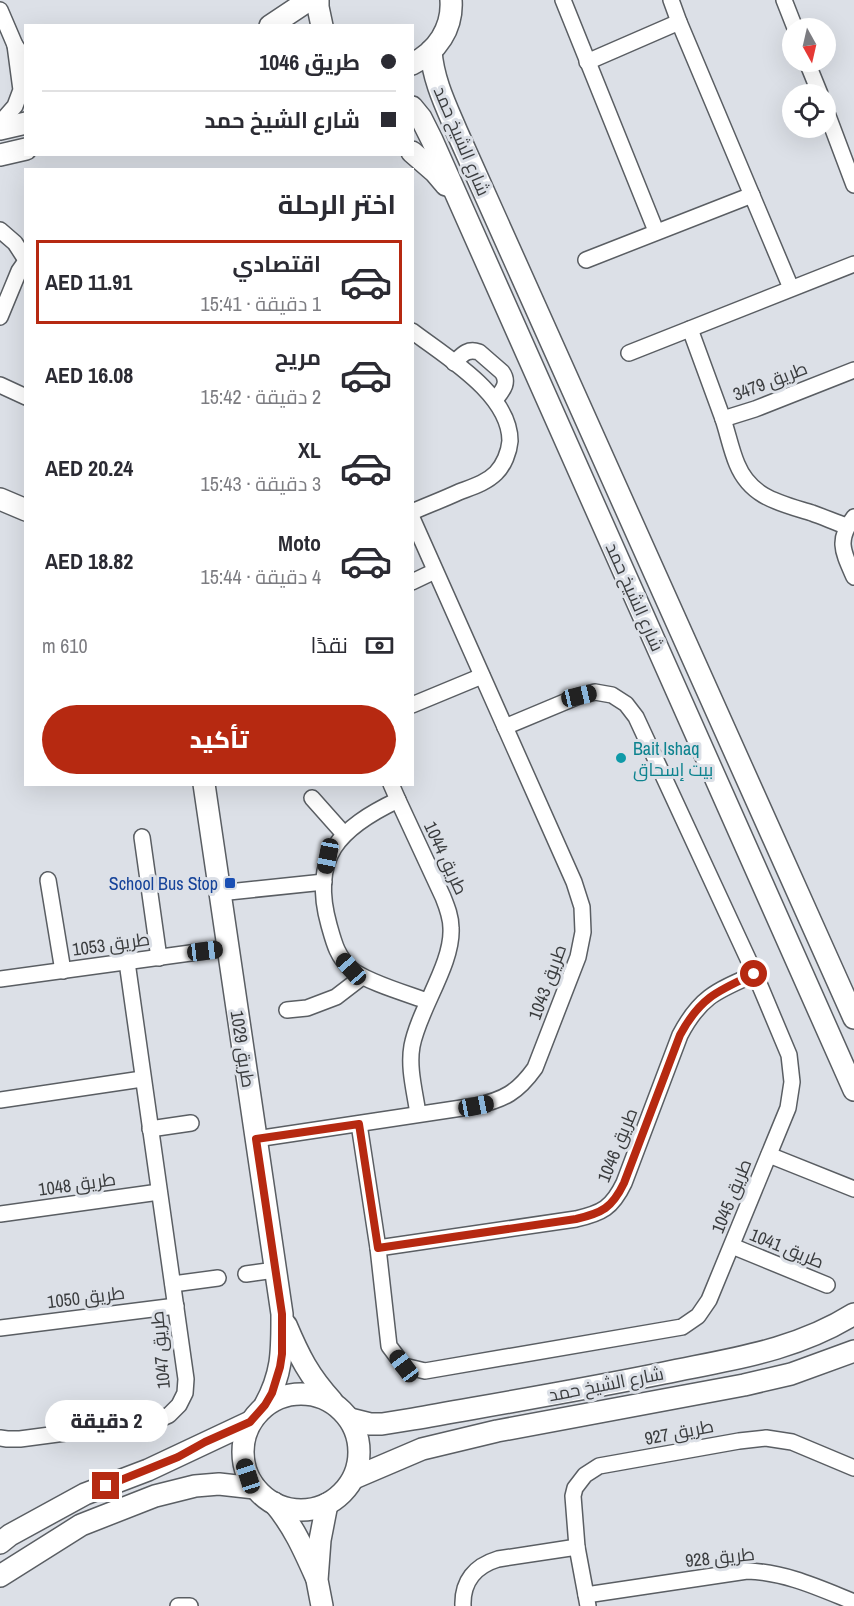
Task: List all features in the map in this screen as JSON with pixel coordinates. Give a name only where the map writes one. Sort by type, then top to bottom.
[{"type":"street","points":[[273,24],[309,0]]},
{"type":"street","points":[[318,0],[322,24]]},
{"type":"street","points":[[562,0],[656,231]]},
{"type":"street","points":[[671,0],[791,288]]},
{"type":"street","points":[[784,0],[791,18]]},
{"type":"street","points":[[414,63],[421,60],[439,43],[448,24],[453,1]]},
{"type":"street","points":[[0,10],[15,45],[24,58]]},
{"type":"street","points":[[587,62],[679,22]]},
{"type":"street","points":[[0,123],[15,106],[21,90],[15,45]]},
{"type":"street","name":"شارع الشيخ حمد","points":[[432,51],[432,69],[457,132],[854,1018]]},
{"type":"street","name":"شارع الشيخ حمد","points":[[414,109],[432,140],[459,200],[854,1090]]},
{"type":"street","points":[[0,129],[24,123]]},
{"type":"street","points":[[836,137],[854,185]]},
{"type":"street","points":[[0,155],[24,149]]},
{"type":"street","points":[[414,154],[435,172],[459,200]]},
{"type":"street","points":[[586,260],[752,195]]},
{"type":"street","points":[[0,230],[15,243],[24,257]]},
{"type":"street","points":[[0,317],[24,263]]},
{"type":"street","points":[[629,353],[854,264]]},
{"type":"street","name":"طريق 3479","points":[[690,329],[723,419],[755,409],[854,369]]},
{"type":"street","points":[[414,333],[483,386],[505,416],[510,432],[510,447],[505,461],[496,473],[485,482],[414,511]]},
{"type":"street","points":[[454,363],[471,350],[479,352],[502,372],[506,380],[504,388],[495,400]]},
{"type":"street","points":[[0,385],[24,396]]},
{"type":"street","points":[[723,419],[737,465],[758,492],[770,500],[850,522],[842,539],[845,556],[854,577]]},
{"type":"street","points":[[0,499],[24,509]]},
{"type":"street","name":"طريق 1043","points":[[256,1139],[494,1102],[510,1095],[524,1083],[535,1068],[579,957],[584,932],[582,907],[577,890],[414,523]]},
{"type":"street","points":[[414,581],[435,571]]},
{"type":"street","points":[[414,704],[482,676]]},
{"type":"street","name":"طريق 1045","points":[[359,1124],[378,1248],[389,1346],[404,1366],[425,1371],[682,1327],[698,1316],[710,1300],[788,1108],[792,1082],[789,1055],[636,717],[626,704],[612,695],[595,692],[579,696],[505,727]]},
{"type":"street","name":"طريق 1029","points":[[204,786],[282,1314],[280,1367],[277,1381],[265,1405]]},
{"type":"street","name":"طريق 1044","points":[[393,786],[443,897],[449,913],[451,930],[450,946],[427,1001],[411,1054],[411,1072],[418,1114]]},
{"type":"street","points":[[312,798],[344,834]]},
{"type":"street","points":[[398,801],[373,812],[357,823],[344,834],[328,856],[324,882],[325,909],[337,953],[351,969],[362,977],[427,1001]]},
{"type":"street","points":[[142,837],[159,958]]},
{"type":"street","points":[[48,880],[63,971]]},
{"type":"street","points":[[219,893],[324,882]]},
{"type":"street","name":"طريق 1053","points":[[0,979],[227,948]]},
{"type":"street","name":"طريق 1047","points":[[0,1438],[20,1439],[156,1421],[169,1415],[179,1405],[185,1393],[176,1306],[127,962]]},
{"type":"street","name":"طريق 1046","points":[[378,1248],[576,1219],[593,1215],[606,1208],[617,1197],[624,1183],[680,1035],[690,1017],[704,1001],[721,989],[754,974]]},
{"type":"street","points":[[286,1010],[307,1008],[336,997],[362,977]]},
{"type":"street","points":[[0,1100],[142,1079]]},
{"type":"street","points":[[150,1129],[191,1123]]},
{"type":"street","points":[[769,1155],[854,1189]]},
{"type":"street","name":"طريق 1048","points":[[0,1214],[159,1192]]},
{"type":"street","name":"طريق 1041","points":[[732,1246],[827,1285]]},
{"type":"street","points":[[246,1274],[275,1270]]},
{"type":"street","name":"طريق 1047","points":[[173,1284],[218,1278]]},
{"type":"street","name":"طريق 1050","points":[[0,1328],[176,1306]]},
{"type":"street","name":"طريق 1029","points":[[282,1314],[307,1370],[333,1402]]},
{"type":"street","name":"شارع الشيخ حمد","points":[[350,1419],[370,1424],[403,1421],[630,1380],[751,1355],[793,1344],[829,1329],[854,1314]]},
{"type":"street","name":"شارع الشيخ حمد","points":[[354,1479],[422,1449],[497,1431],[744,1385],[791,1374],[854,1351]]},
{"type":"street","points":[[0,1543],[10,1535],[85,1494],[148,1470],[250,1422],[265,1405],[281,1397],[298,1393],[316,1395],[333,1402],[342,1409],[356,1428],[360,1459],[354,1479],[342,1493],[327,1504],[314,1509],[300,1510],[274,1503],[255,1488],[248,1476],[244,1462],[244,1442],[250,1422]]},
{"type":"street","name":"طريق 927","points":[[587,1601],[577,1547],[573,1496],[579,1481],[599,1466],[766,1438],[792,1442],[854,1468]]},
{"type":"street","points":[[0,1576],[81,1525],[155,1496],[195,1486],[219,1484],[255,1488]]},
{"type":"street","points":[[274,1503],[299,1539],[318,1580]]},
{"type":"street","points":[[322,1606],[318,1580],[320,1540],[327,1504]]},
{"type":"street","points":[[458,1605],[472,1575],[488,1562],[577,1547]]},
{"type":"street","name":"طريق 928","points":[[587,1601],[747,1571],[785,1576],[854,1602]]},
{"type":"street","points":[[178,1606],[190,1606]]},
{"type":"place","name":"Bait Ishaq بيت إسحاق","points":[[621,758]]},
{"type":"place","name":"School Bus Stop","points":[[230,883]]},
{"type":"route","points":[[106,1486],[178,1457],[250,1422],[272,1393],[277,1381],[282,1354],[282,1314],[256,1139],[359,1124],[378,1248],[593,1215],[606,1208],[617,1197],[624,1183],[680,1035],[690,1017],[704,1001],[721,989],[754,974]]}]
